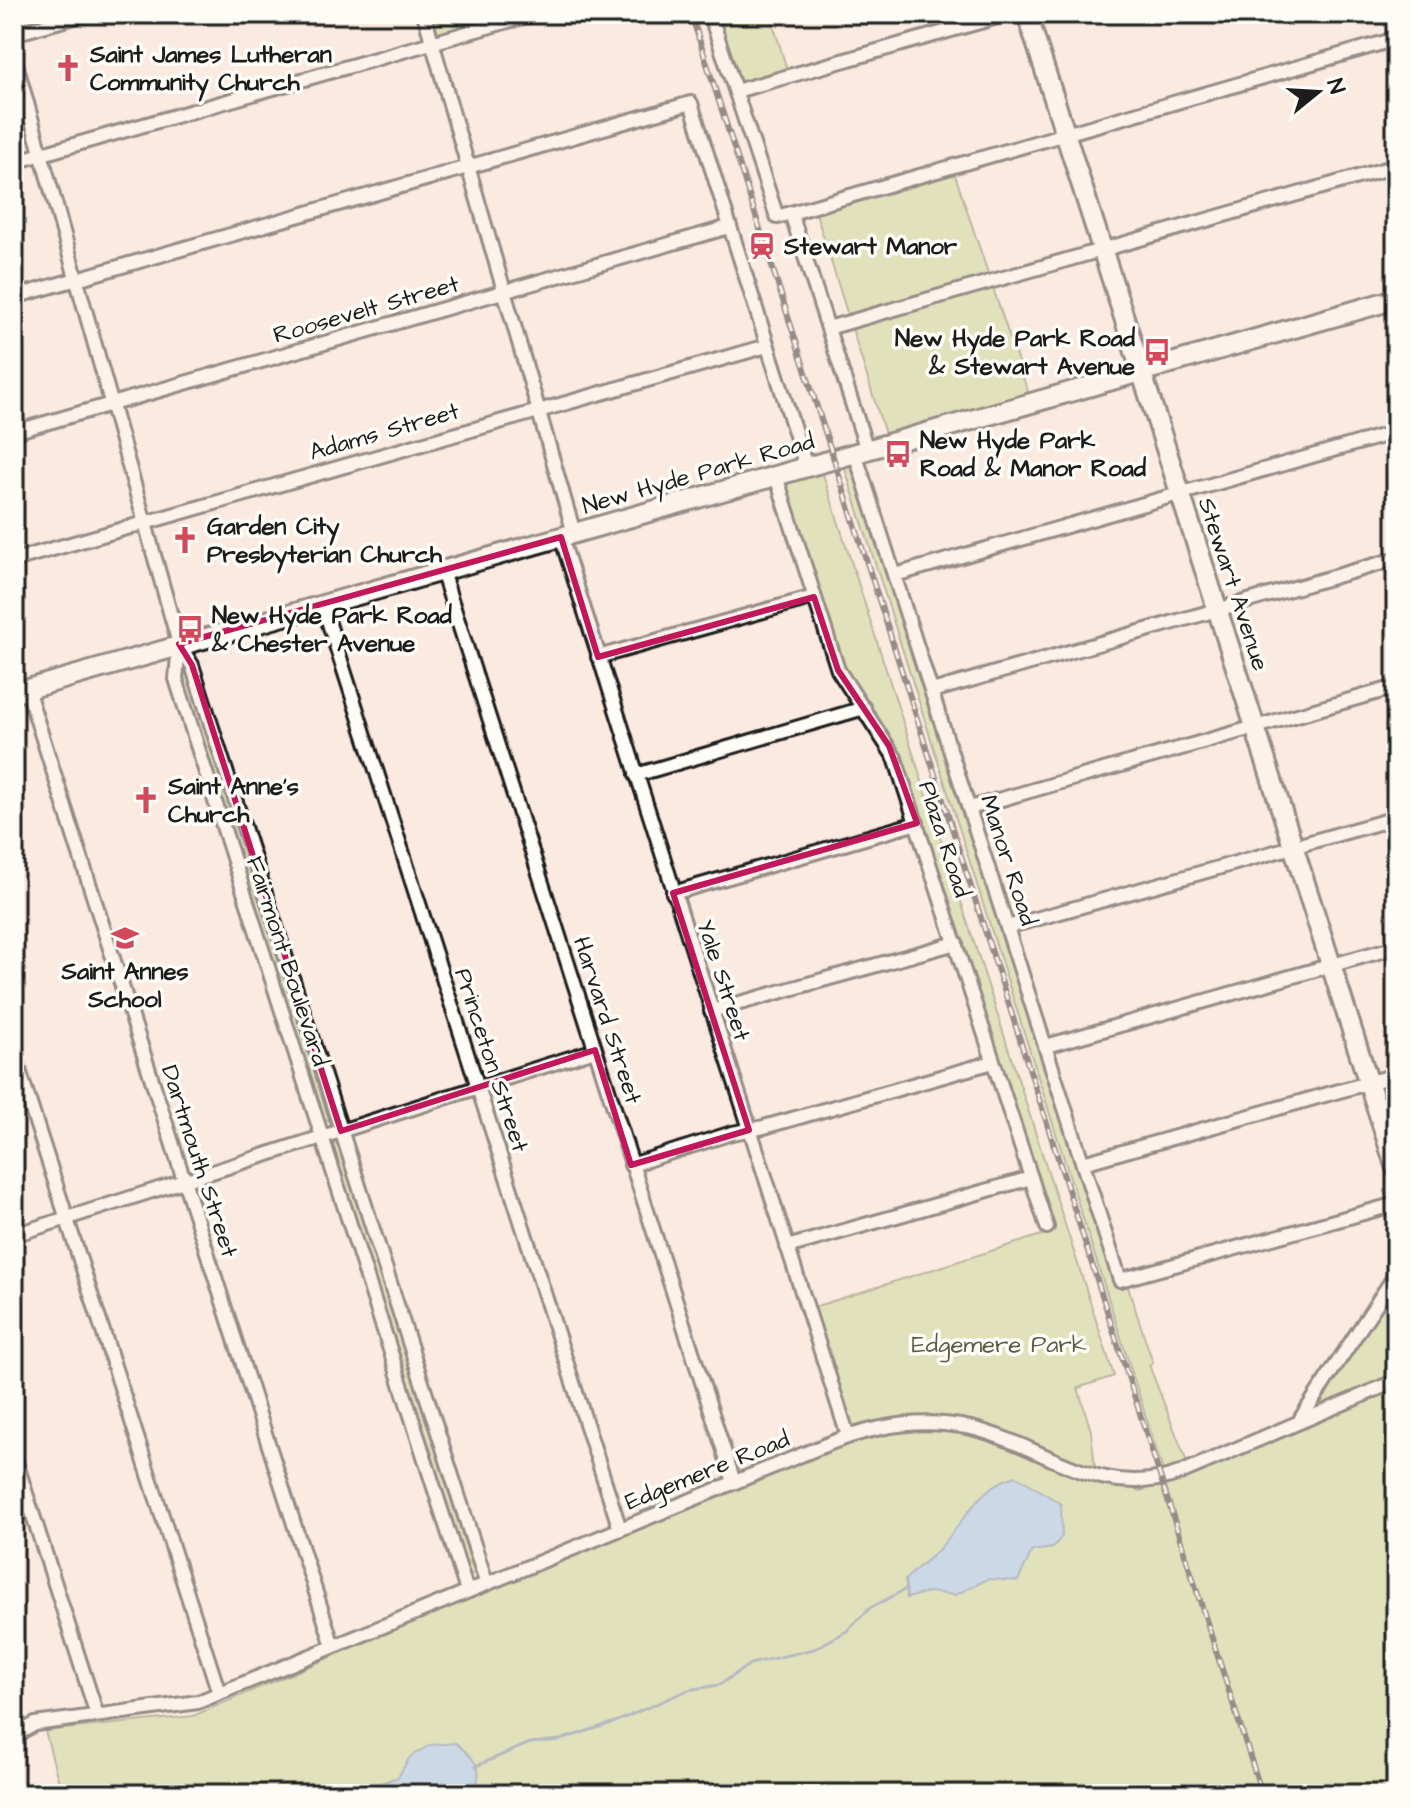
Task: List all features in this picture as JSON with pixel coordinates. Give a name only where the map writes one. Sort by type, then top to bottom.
[{"type":"main road","name":"Stewart Avenue","points":[[1027,14],[1396,1168]]},
{"type":"main road","name":"New Hyde Park Road","points":[[20,691],[1396,299]]},
{"type":"street","points":[[14,34],[85,14]]},
{"type":"street","name":"Yale Street","points":[[424,14],[537,411],[598,657],[848,1436]]},
{"type":"street","points":[[14,162],[533,14]]},
{"type":"street","points":[[710,14],[736,91],[1008,14]]},
{"type":"street","points":[[791,213],[1396,39]]},
{"type":"street","points":[[14,57],[179,644]]},
{"type":"street","name":"Manor Road","points":[[736,91],[777,217],[791,213],[828,328],[895,575],[1120,1280],[1396,1204]]},
{"type":"street","points":[[14,297],[691,103],[806,467]]},
{"type":"street","points":[[828,328],[1396,166]]},
{"type":"street","name":"Roosevelt Street","points":[[14,432],[729,227]]},
{"type":"street","name":"Adams Street","points":[[14,560],[767,346]]},
{"type":"street","points":[[895,575],[1396,432]]},
{"type":"street","name":"Plaza Road","points":[[776,476],[838,670],[889,746],[917,823],[1047,1227]]},
{"type":"street","points":[[932,691],[1396,559]]},
{"type":"street","name":"Harvard Street","points":[[442,571],[734,1482]]},
{"type":"street","points":[[598,657],[814,597]]},
{"type":"street","name":"Princeton Street","points":[[323,605],[620,1529]]},
{"type":"street","name":"Fairmont Boulevard","points":[[179,644],[192,665],[486,1582]]},
{"type":"street","name":"Fairmont Boulevard","points":[[179,644],[176,679],[467,1591]]},
{"type":"street","points":[[970,808],[1396,687]]},
{"type":"street","name":"Dartmouth Street","points":[[20,691],[184,1181],[333,1646]]},
{"type":"street","points":[[636,775],[864,708]]},
{"type":"street","points":[[1007,927],[1396,818]]},
{"type":"street","points":[[673,893],[917,823]]},
{"type":"street","points":[[711,1011],[956,943]]},
{"type":"street","points":[[1046,1046],[1396,947]]},
{"type":"street","points":[[14,1235],[595,1050]]},
{"type":"street","points":[[14,1054],[219,1693]]},
{"type":"street","points":[[631,1165],[993,1062]]},
{"type":"street","points":[[1083,1163],[1396,1075]]},
{"type":"street","points":[[787,1247],[1031,1178]]},
{"type":"street","points":[[1301,1418],[1396,1274]]},
{"type":"street","name":"Edgemere Road","points":[[14,1736],[35,1724],[190,1703],[219,1693],[848,1436],[900,1423],[947,1424],[994,1435],[1104,1479],[1136,1483],[1180,1473],[1301,1418],[1396,1381]]},
{"type":"street","points":[[14,1456],[97,1715]]},
{"type":"highlighted area","points":[[561,537],[598,657],[814,597],[838,670],[889,746],[917,823],[673,893],[749,1130],[631,1165],[595,1050],[341,1131],[192,665],[179,644]]},
{"type":"green space","points":[[428,14],[514,14],[434,37]]},
{"type":"green space","points":[[759,14],[770,14],[788,73],[730,90],[711,29]]},
{"type":"green space","points":[[953,169],[1029,395],[885,434],[815,210]]},
{"type":"green space","name":"Edgemere Park","points":[[854,455],[1153,1363],[1149,1365],[1190,1470],[1301,1420],[1396,1279],[1396,1326],[1388,1329],[1392,1343],[1396,1343],[1396,1794],[62,1794],[45,1731],[193,1716],[848,1436],[811,1308],[1051,1232],[891,747],[841,674],[775,479],[820,465],[1114,1376],[1078,1388],[1091,1431],[1096,1477],[1140,1491],[1167,1483],[842,459]]},
{"type":"green space","points":[[183,662],[187,666],[332,1117],[328,1121],[322,1119],[178,667]]},
{"type":"green space","points":[[333,1142],[340,1146],[475,1575],[468,1572],[331,1147]]},
{"type":"water","points":[[1017,1476],[1061,1504],[1062,1536],[1053,1548],[1032,1551],[1018,1581],[988,1579],[955,1595],[928,1592],[907,1598],[905,1580],[937,1551],[981,1497],[1003,1481]]},
{"type":"water","points":[[456,1743],[477,1766],[478,1779],[470,1794],[349,1794],[398,1777],[410,1757],[430,1745]]},
{"type":"waterway","points":[[476,1766],[530,1743],[560,1740],[615,1722],[688,1690],[719,1685],[750,1664],[814,1649],[847,1631],[870,1608],[906,1589]]},
{"type":"railway","points":[[691,14],[1262,1794]]},
{"type":"place","name":"Saint James Lutheran Community Church","points":[[68,68]]},
{"type":"place","name":"Stewart Manor","points":[[762,246]]},
{"type":"place","name":"New Hyde Park Road & Stewart Avenue","points":[[1157,352]]},
{"type":"place","name":"New Hyde Park Road & Manor Road","points":[[898,454]]},
{"type":"place","name":"Garden City Presbyterian Church","points":[[185,540]]},
{"type":"place","name":"New Hyde Park Road & Chester Avenue","points":[[190,629]]},
{"type":"place","name":"Saint Anne's Church","points":[[146,800]]},
{"type":"place","name":"Saint Annes School","points":[[125,938]]}]
